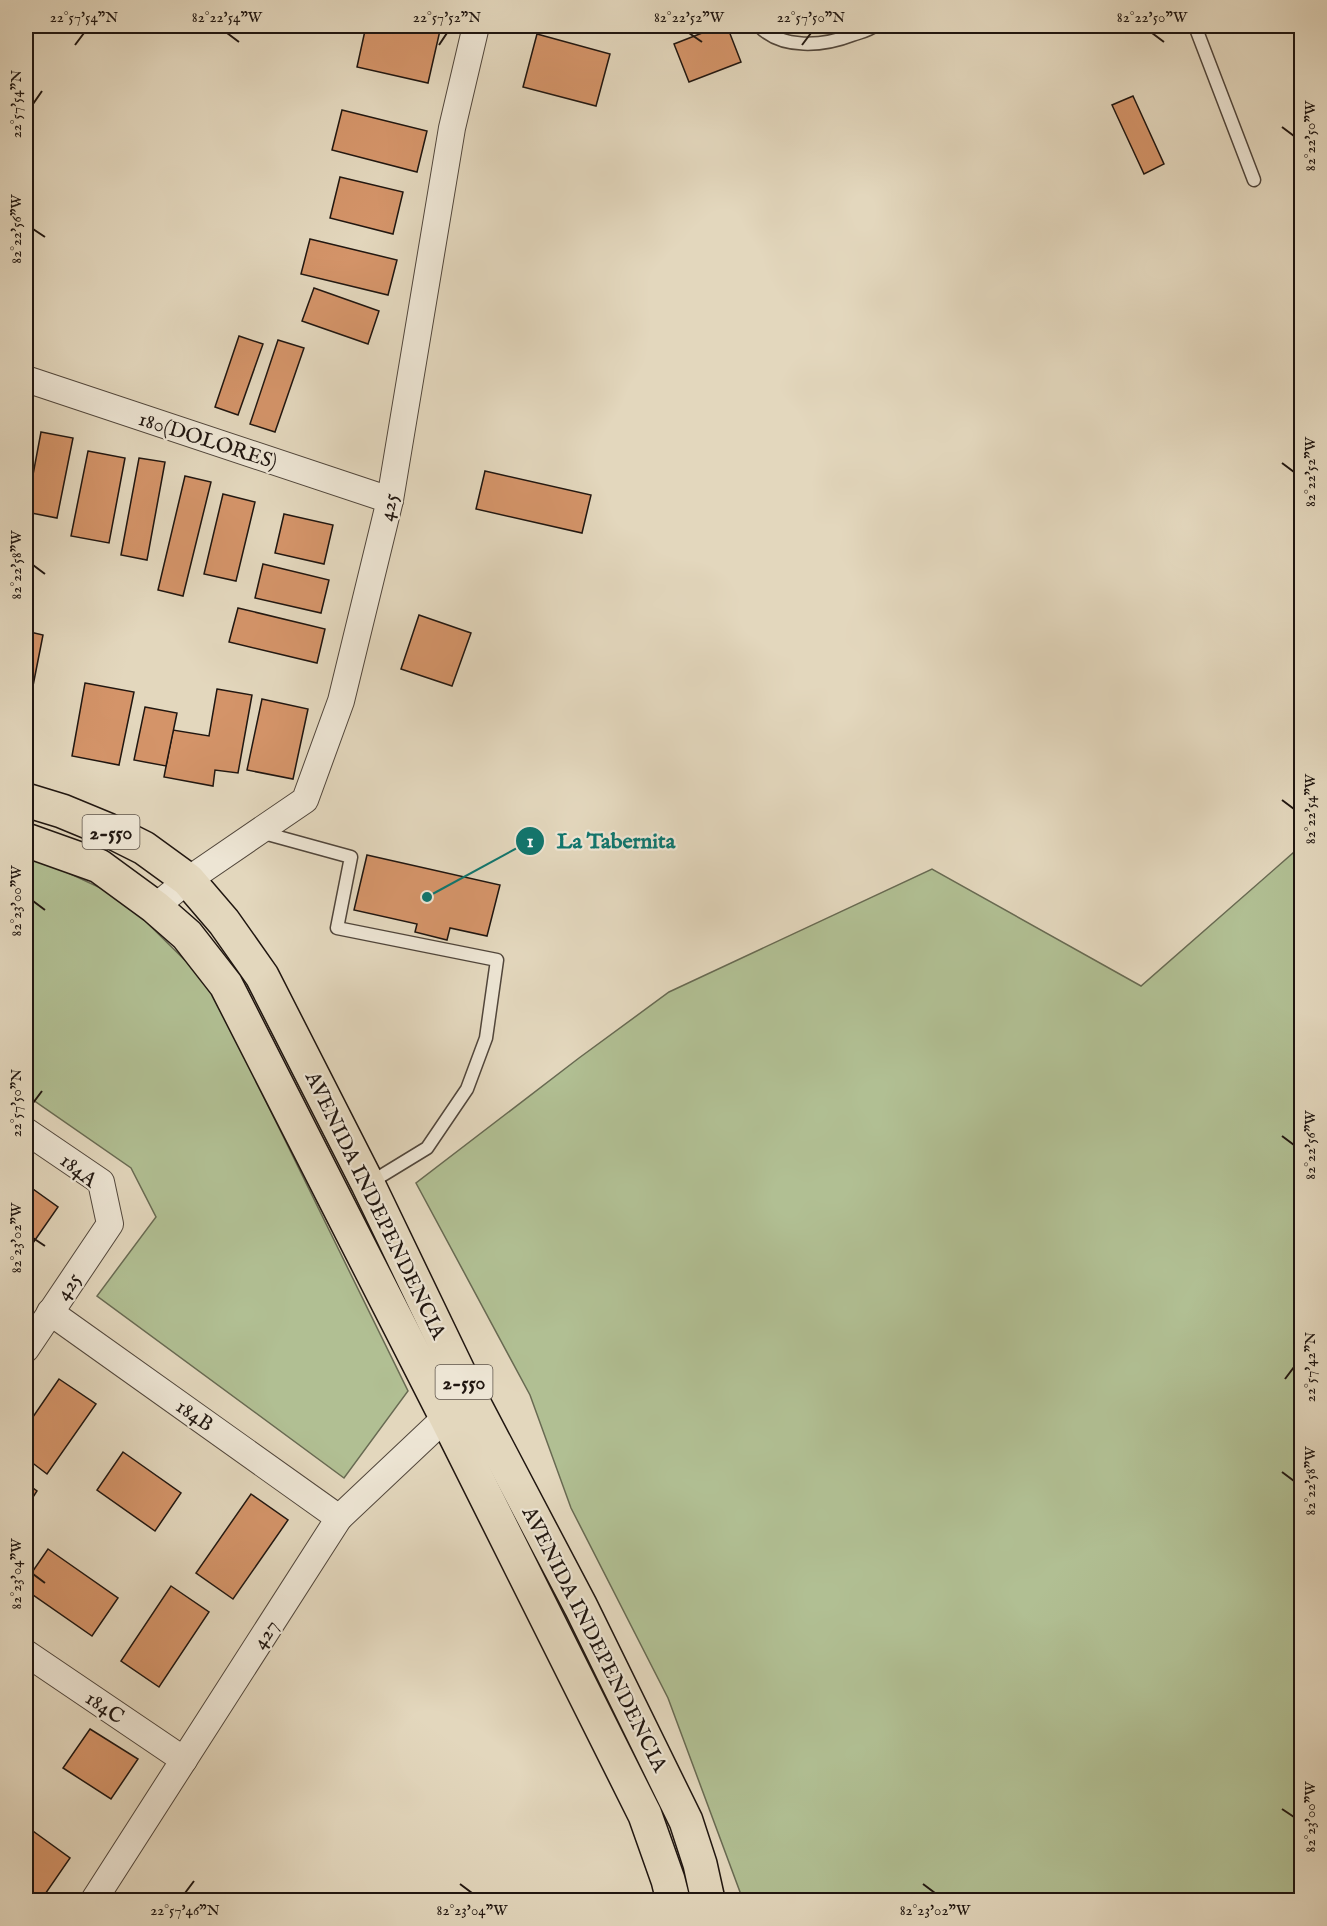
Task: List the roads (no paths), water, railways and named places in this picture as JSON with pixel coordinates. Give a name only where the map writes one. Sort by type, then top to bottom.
[{"type":"main road","name":"2-550","points":[[26,800],[62,811],[144,848],[188,880]]},
{"type":"main road","name":"2-550","points":[[26,840],[99,866],[154,907]]},
{"type":"main road","name":"AVENIDA INDEPENDENCIA","points":[[188,880],[224,922],[262,976],[368,1184],[471,1398],[581,1607],[686,1821],[700,1864],[708,1900]]},
{"type":"main road","name":"AVENIDA INDEPENDENCIA","points":[[154,907],[187,935],[226,985],[645,1815],[676,1894]]},
{"type":"street","name":"425","points":[[154,907],[188,880],[305,800],[341,701],[390,500],[452,128],[476,26]]},
{"type":"street","name":"180(DOLORES)","points":[[26,379],[390,500]]},
{"type":"street","name":"184A","points":[[26,1131],[101,1182],[110,1224]]},
{"type":"street","name":"425","points":[[26,1349],[110,1224]]},
{"type":"street","name":"184B","points":[[50,1312],[339,1518]]},
{"type":"street","name":"427","points":[[94,1900],[339,1518],[446,1417],[471,1398]]},
{"type":"street","name":"184C","points":[[26,1653],[184,1760]]},
{"type":"lane","points":[[759,26],[771,35],[794,43],[824,44],[874,26]]},
{"type":"lane","points":[[1195,26],[1254,180]]},
{"type":"lane","points":[[259,831],[351,857],[337,928],[497,960],[486,1038],[467,1089],[427,1148],[368,1184]]},
{"type":"place","name":"La Tabernita","points":[[427,897]]}]
